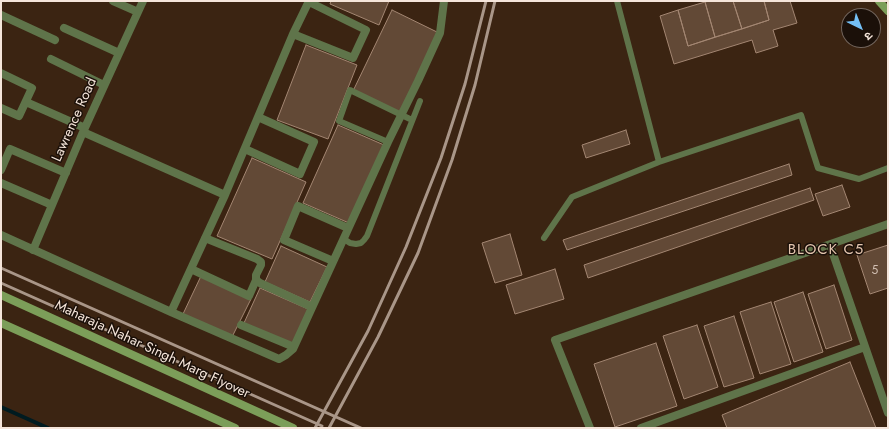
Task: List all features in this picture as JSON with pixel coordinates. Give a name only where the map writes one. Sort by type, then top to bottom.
[{"type":"main road","points":[[879,1],[888,11]]},
{"type":"main road","name":"Maharaja Nahar Singh Marg Flyover","points":[[1,295],[293,428]]},
{"type":"main road","points":[[1,323],[236,428]]},
{"type":"street","points":[[114,1],[138,12]]},
{"type":"street","name":"Lawrence Road","points":[[33,250],[84,130],[143,1]]},
{"type":"street","points":[[1,235],[279,359],[286,355],[294,347],[388,142],[402,116],[440,33],[444,1]]},
{"type":"street","points":[[171,312],[226,195],[293,34],[309,2],[366,30],[353,58],[293,34]]},
{"type":"street","points":[[1,15],[55,40]]},
{"type":"street","points":[[64,28],[119,53]]},
{"type":"street","points":[[51,59],[104,85]]},
{"type":"street","points":[[1,73],[32,88],[19,116],[1,108]]},
{"type":"street","points":[[26,102],[226,195]]},
{"type":"street","points":[[245,149],[300,174],[314,142],[258,117]]},
{"type":"street","points":[[1,170],[10,149],[66,173]]},
{"type":"street","points":[[1,183],[52,204]]},
{"type":"street","points":[[333,261],[284,240],[298,206],[348,228]]},
{"type":"street","points":[[590,428],[555,340],[888,224]]},
{"type":"street","points":[[191,269],[249,296],[256,280],[256,275],[261,262],[205,238]]},
{"type":"street","points":[[830,245],[888,413]]},
{"type":"street","points":[[256,280],[312,307]]},
{"type":"street","points":[[242,325],[294,347]]},
{"type":"street","points":[[641,428],[865,347]]},
{"type":"lane","points":[[617,1],[659,162]]},
{"type":"lane","points":[[388,142],[338,121],[350,90],[412,120]]},
{"type":"lane","points":[[344,239],[350,243],[356,244],[361,243],[367,236],[420,101]]},
{"type":"lane","points":[[544,238],[572,197],[659,162],[801,116],[818,168],[859,179],[888,168]]},
{"type":"building","points":[[331,1],[389,1],[379,25],[330,4]]},
{"type":"building","points":[[733,1],[742,29],[715,37],[705,2]]},
{"type":"building","points":[[733,1],[764,1],[769,20],[742,29]]},
{"type":"building","points":[[764,1],[790,1],[797,23],[773,30],[778,46],[756,53],[752,40],[674,64],[660,16],[678,10],[688,46],[769,20]]},
{"type":"building","points":[[705,2],[715,37],[688,46],[678,10]]},
{"type":"building","points":[[392,10],[439,33],[400,113],[353,91]]},
{"type":"building","points":[[306,45],[357,65],[328,139],[277,120]]},
{"type":"building","points":[[338,125],[384,145],[349,223],[303,203]]},
{"type":"building","points":[[626,130],[630,144],[586,158],[582,145]]},
{"type":"building","points":[[252,158],[306,182],[272,259],[217,236]]},
{"type":"building","points":[[789,164],[792,175],[567,250],[563,240]]},
{"type":"building","points":[[842,185],[850,207],[823,216],[815,194]]},
{"type":"building","points":[[810,188],[814,200],[588,278],[584,265]]},
{"type":"building","points":[[510,234],[522,275],[495,283],[482,243]]},
{"type":"building","points":[[888,245],[888,288],[870,294],[857,255]]},
{"type":"building","points":[[281,246],[327,267],[310,302],[265,282]]},
{"type":"building","points":[[555,269],[564,299],[515,314],[506,285]]},
{"type":"building","points":[[201,276],[251,299],[232,337],[183,314]]},
{"type":"building","points":[[834,285],[852,340],[826,349],[808,294]]},
{"type":"building","points":[[260,288],[308,309],[293,345],[244,323]]},
{"type":"building","points":[[803,292],[823,352],[794,362],[774,302]]},
{"type":"building","points":[[771,302],[791,364],[760,374],[740,312]]},
{"type":"building","points":[[734,316],[754,378],[724,387],[704,326]]},
{"type":"building","points":[[697,325],[718,387],[684,399],[663,336]]},
{"type":"building","points":[[656,343],[677,406],[615,427],[594,364]]},
{"type":"building","points":[[850,362],[876,428],[727,428],[722,415]]},
{"type":"waterway","points":[[1,407],[48,428]]},
{"type":"railway","points":[[315,428],[368,331],[406,247],[441,158],[465,84],[486,1]]},
{"type":"railway","points":[[329,428],[378,337],[418,253],[452,160],[475,85],[495,1]]},
{"type":"railway","points":[[1,268],[361,428]]},
{"type":"railway","points":[[1,283],[322,426]]},
{"type":"district","name":"BLOCK C5","points":[[826,250]]}]
